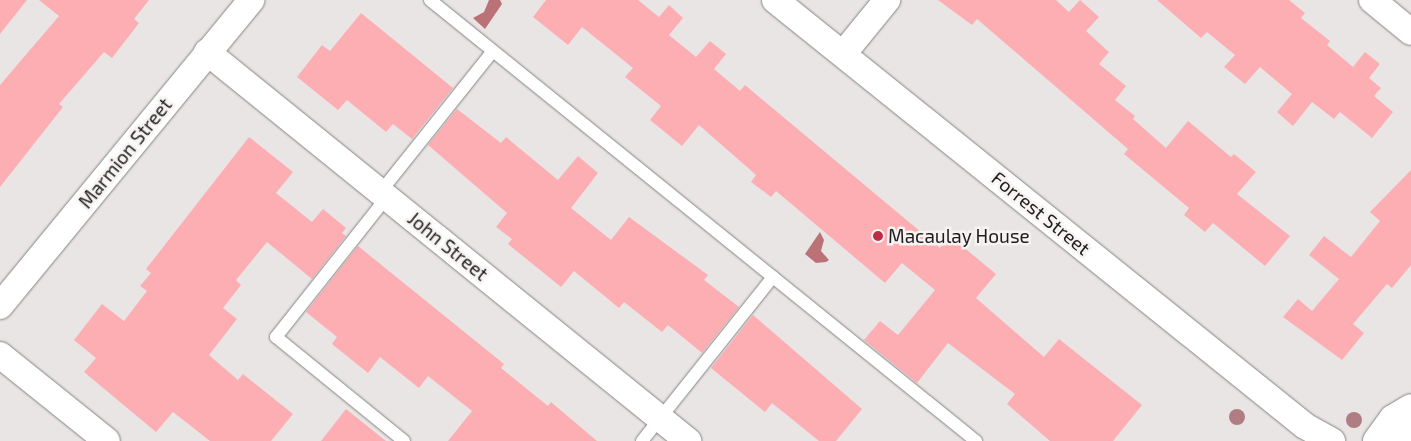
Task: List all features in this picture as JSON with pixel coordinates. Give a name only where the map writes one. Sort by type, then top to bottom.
[{"type":"street","name":"Marmion Street","points":[[0,306],[251,0]]},
{"type":"street","name":"Forrest Street","points":[[775,0],[1310,434],[1332,441]]},
{"type":"street","points":[[843,54],[887,0]]},
{"type":"street","points":[[1372,0],[1411,32]]},
{"type":"street","name":"John Street","points":[[207,52],[688,441]]},
{"type":"street","points":[[0,355],[107,441]]},
{"type":"street","points":[[1377,441],[1393,420],[1411,408]]},
{"type":"street","points":[[1404,441],[1411,426]]},
{"type":"lane","points":[[430,0],[976,441]]},
{"type":"lane","points":[[404,441],[276,337],[387,197],[386,185],[493,51]]},
{"type":"lane","points":[[642,441],[773,277]]},
{"type":"shaded area","points":[[489,0],[500,0],[502,4],[485,29],[473,18],[484,12]]},
{"type":"shaded area","points":[[820,232],[824,240],[821,251],[829,260],[816,263],[805,254]]},
{"type":"building","points":[[0,0],[27,0],[0,34]]},
{"type":"building","points":[[39,0],[149,0],[134,19],[139,23],[112,58],[104,52],[59,104],[63,107],[0,187],[0,85],[59,16]]},
{"type":"building","points":[[546,0],[638,0],[659,17],[669,5],[683,18],[669,35],[696,57],[710,41],[726,54],[714,69],[740,91],[745,85],[940,248],[950,236],[996,274],[976,298],[1044,357],[1059,339],[1142,405],[1113,441],[1050,441],[1007,404],[1015,394],[948,343],[917,383],[864,340],[880,321],[898,335],[935,290],[902,263],[885,283],[776,191],[771,197],[751,182],[756,175],[699,125],[682,146],[650,120],[661,106],[625,77],[633,68],[582,27],[568,45],[533,17]]},
{"type":"building","points":[[938,0],[1056,0],[1069,12],[1080,0],[1099,17],[1086,31],[1109,52],[1099,64],[1126,86],[1115,100],[1135,116],[1133,119],[1166,148],[1188,121],[1231,157],[1234,154],[1256,172],[1237,194],[1290,236],[1265,266],[1213,223],[1205,232],[1184,215],[1189,208],[1124,154],[1128,149],[977,19],[972,25]]},
{"type":"building","points":[[1157,0],[1289,0],[1305,13],[1301,18],[1330,41],[1327,45],[1353,67],[1365,52],[1380,64],[1369,78],[1381,88],[1374,96],[1393,112],[1372,138],[1340,112],[1334,119],[1312,102],[1293,126],[1277,112],[1292,94],[1260,67],[1245,84],[1224,67],[1235,55],[1207,32],[1201,38]]},
{"type":"building","points":[[361,13],[453,88],[412,139],[393,124],[386,132],[347,100],[338,110],[297,77],[322,45],[330,51]]},
{"type":"building","points":[[457,109],[501,143],[506,137],[558,180],[578,156],[598,173],[571,208],[611,240],[629,217],[708,275],[704,280],[739,307],[702,353],[668,325],[662,332],[624,302],[619,308],[574,271],[561,287],[508,244],[512,239],[496,227],[507,213],[428,145]]},
{"type":"building","points":[[249,137],[293,172],[276,193],[312,222],[323,209],[346,228],[342,233],[346,236],[312,279],[267,242],[236,280],[241,285],[223,308],[237,319],[209,355],[238,380],[243,374],[293,414],[271,441],[210,441],[173,412],[156,432],[84,372],[96,358],[74,340],[102,304],[124,321],[147,291],[140,286],[151,273],[146,269]]},
{"type":"building","points":[[1411,170],[1411,265],[1392,288],[1387,284],[1353,324],[1364,333],[1342,360],[1283,317],[1298,299],[1312,311],[1339,279],[1309,255],[1324,236],[1351,257],[1380,221],[1370,212]]},
{"type":"building","points":[[358,246],[504,364],[501,368],[548,406],[551,402],[597,441],[448,441],[472,411],[428,376],[419,388],[380,357],[368,373],[332,344],[337,337],[306,312]]},
{"type":"building","points":[[753,315],[862,409],[836,441],[819,441],[772,403],[765,412],[711,368]]},
{"type":"building","points":[[346,409],[386,441],[321,441]]},
{"type":"place","name":"Macaulay House","points":[[878,236]]}]
